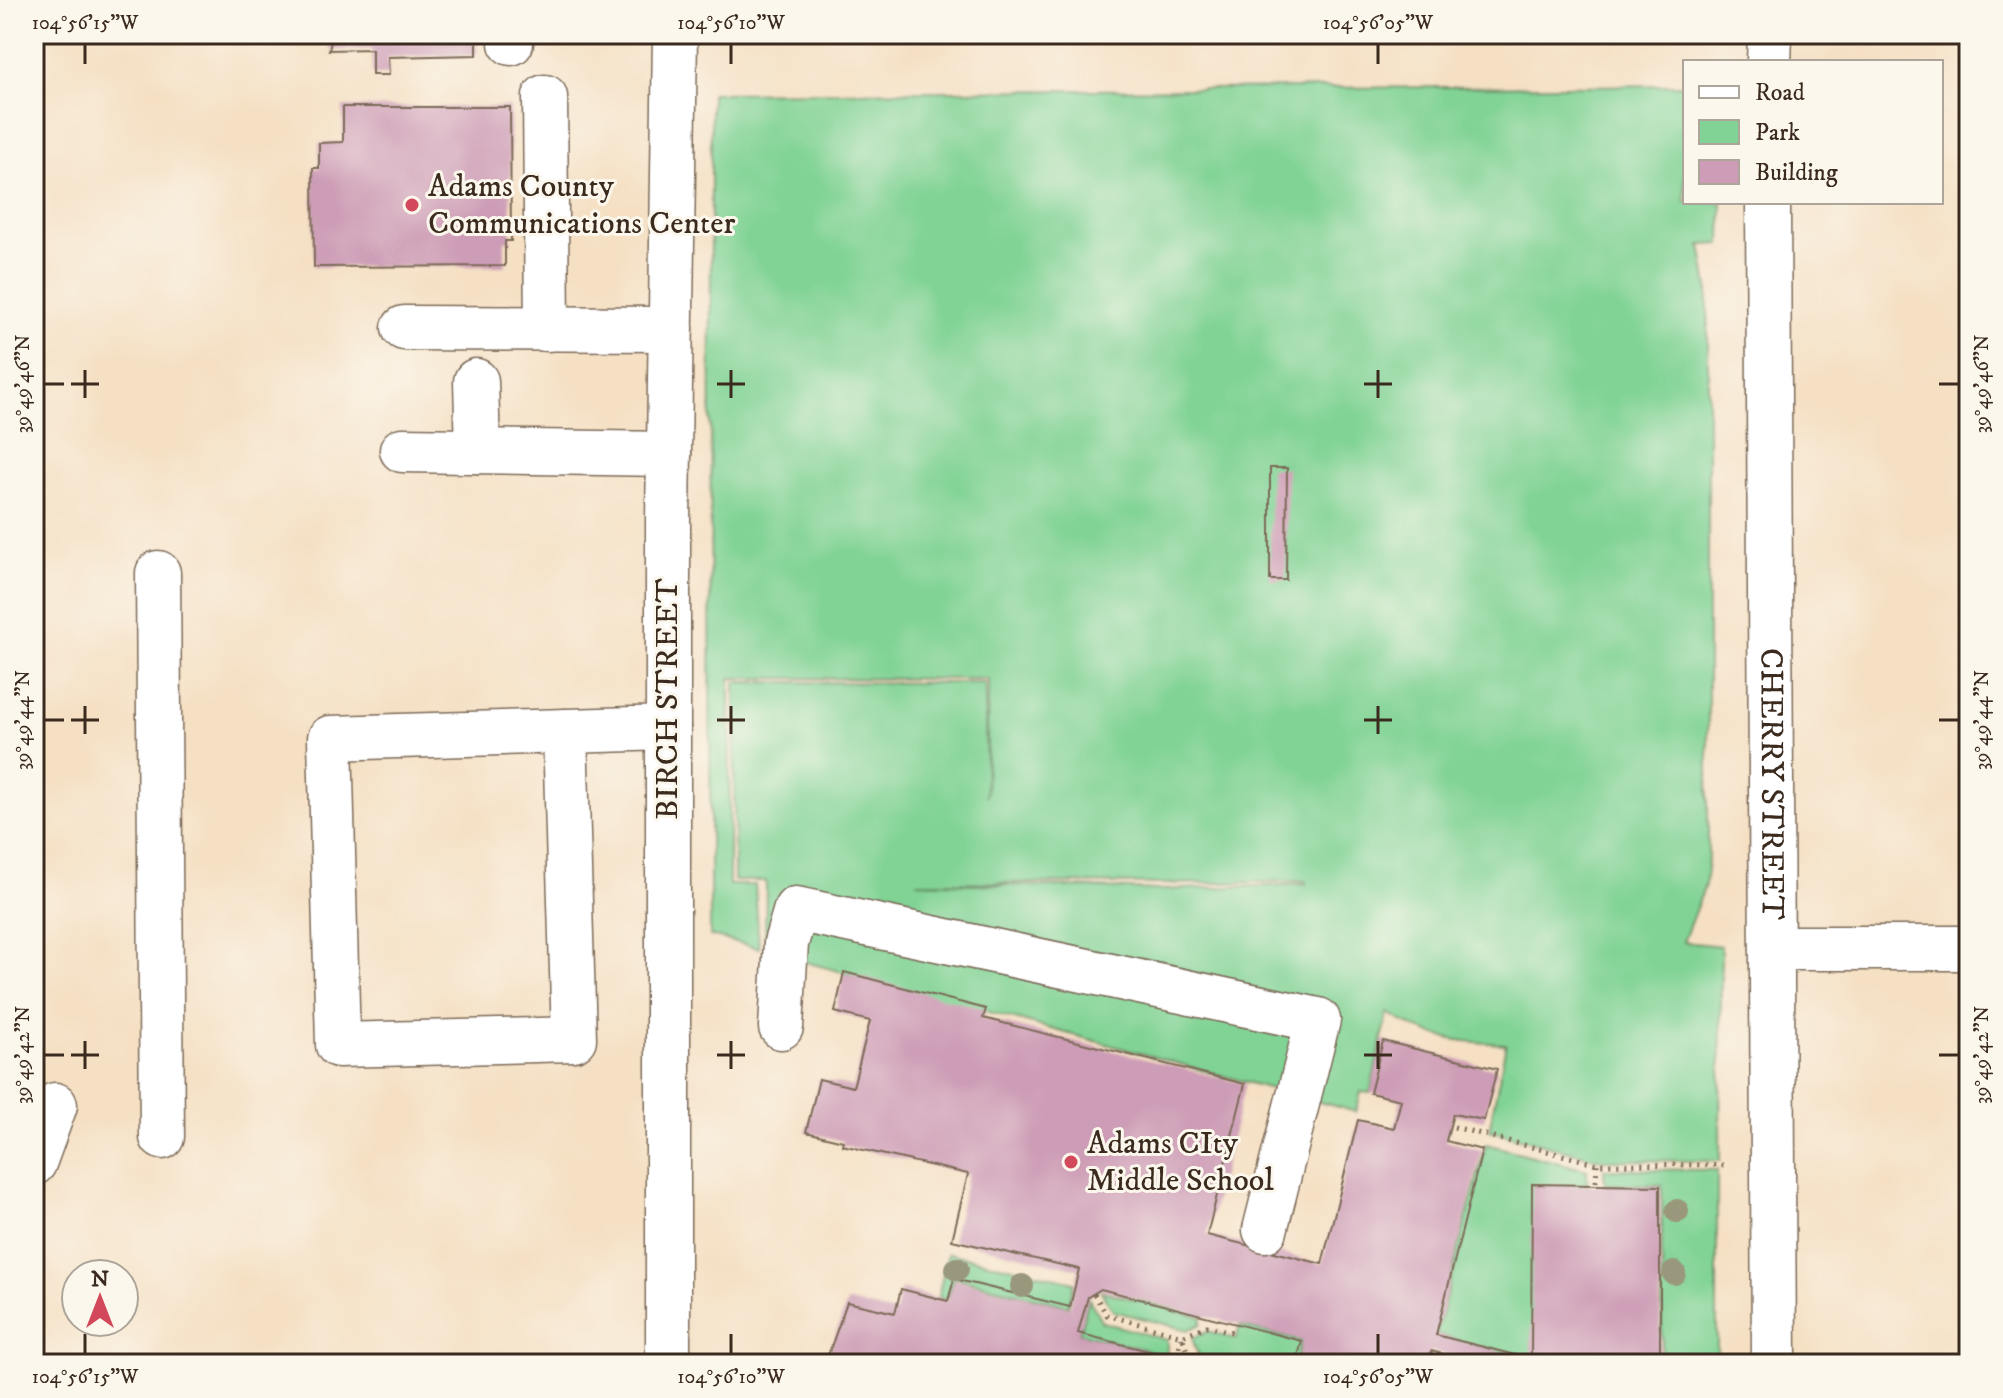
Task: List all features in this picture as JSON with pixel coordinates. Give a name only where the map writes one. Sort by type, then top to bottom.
[{"type":"street","name":"BIRCH STREET","points":[[668,1364],[669,454],[675,34]]},
{"type":"street","points":[[1769,60],[1770,34]]},
{"type":"street","points":[[545,97],[547,329]]},
{"type":"street","name":"CHERRY STREET","points":[[1768,204],[1774,1364]]},
{"type":"street","points":[[404,328],[671,329]]},
{"type":"street","points":[[476,381],[478,451]]},
{"type":"street","points":[[402,450],[669,454]]},
{"type":"street","points":[[158,573],[162,1137]]},
{"type":"street","points":[[565,731],[574,1039],[338,1045],[330,738],[565,731],[668,728]]},
{"type":"street","points":[[781,1027],[786,943],[796,909],[1318,1020],[1265,1230]]},
{"type":"street","points":[[1773,948],[1969,948]]},
{"type":"street","points":[[34,1163],[55,1105]]},
{"type":"path","points":[[1454,1127],[1597,1164],[1724,1165]]},
{"type":"path","points":[[1596,1182],[1597,1164]]},
{"type":"path","points":[[1094,1294],[1107,1315],[1182,1336],[1207,1326],[1232,1332]]},
{"type":"path","points":[[1175,1364],[1182,1336]]},
{"type":"path","points":[[1182,1336],[1192,1364]]},
{"type":"green space","points":[[1683,85],[1683,204],[1722,204],[1721,244],[1701,245],[1708,287],[1708,860],[1705,885],[1683,942],[1721,946],[1720,1161],[1603,1160],[1489,1130],[1506,1044],[1445,1038],[1417,1029],[1388,1013],[1370,1093],[1361,1092],[1356,1112],[765,951],[766,881],[734,881],[735,682],[985,683],[986,796],[988,679],[730,678],[729,885],[755,885],[759,948],[710,936],[711,93]],"holes":[[[1305,881],[1306,884],[1158,890],[916,882],[1164,884]]]},
{"type":"green space","points":[[1486,1144],[1587,1170],[1587,1186],[1531,1359],[1436,1335]]},
{"type":"green space","points":[[1604,1169],[1717,1170],[1717,1364],[1662,1364],[1662,1185],[1605,1184]]},
{"type":"green space","points":[[948,1253],[1074,1282],[1068,1306],[954,1277],[947,1299],[938,1297]]},
{"type":"green space","points":[[1101,1291],[1202,1317],[1201,1324],[1188,1330],[1113,1311]]},
{"type":"green space","points":[[1089,1299],[1102,1322],[1167,1340],[1167,1355],[1079,1333]]},
{"type":"green space","points":[[1240,1326],[1301,1341],[1295,1364],[1201,1364],[1192,1338],[1207,1331],[1236,1339]]},
{"type":"building","points":[[333,34],[477,34],[477,55],[388,57],[389,75],[372,75],[372,49],[329,50]]},
{"type":"building","name":"Adams County Communications Center","points":[[343,107],[510,107],[511,241],[505,241],[505,266],[314,267],[313,168],[319,168],[319,143],[343,142]]},
{"type":"building","points":[[1270,468],[1287,468],[1286,580],[1270,580]]},
{"type":"building","name":"Adams CIty Middle School","points":[[844,972],[986,1009],[983,1018],[1245,1084],[1207,1235],[1322,1264],[1358,1120],[1394,1128],[1401,1100],[1370,1093],[1383,1041],[1497,1069],[1484,1120],[1453,1114],[1446,1141],[1482,1150],[1436,1335],[1531,1359],[1532,1184],[1660,1186],[1660,1364],[1483,1364],[1431,1351],[1428,1364],[1296,1364],[1302,1341],[1101,1289],[1088,1297],[1078,1333],[1168,1356],[1166,1364],[825,1364],[847,1302],[895,1313],[901,1289],[948,1301],[954,1279],[1070,1307],[1079,1269],[952,1240],[968,1174],[842,1145],[843,1141],[806,1132],[819,1079],[853,1087],[870,1021],[835,1012]]},
{"type":"place","name":"Adams County Communications Center","points":[[412,205]]},
{"type":"place","name":"Adams CIty Middle School","points":[[1071,1162]]}]
